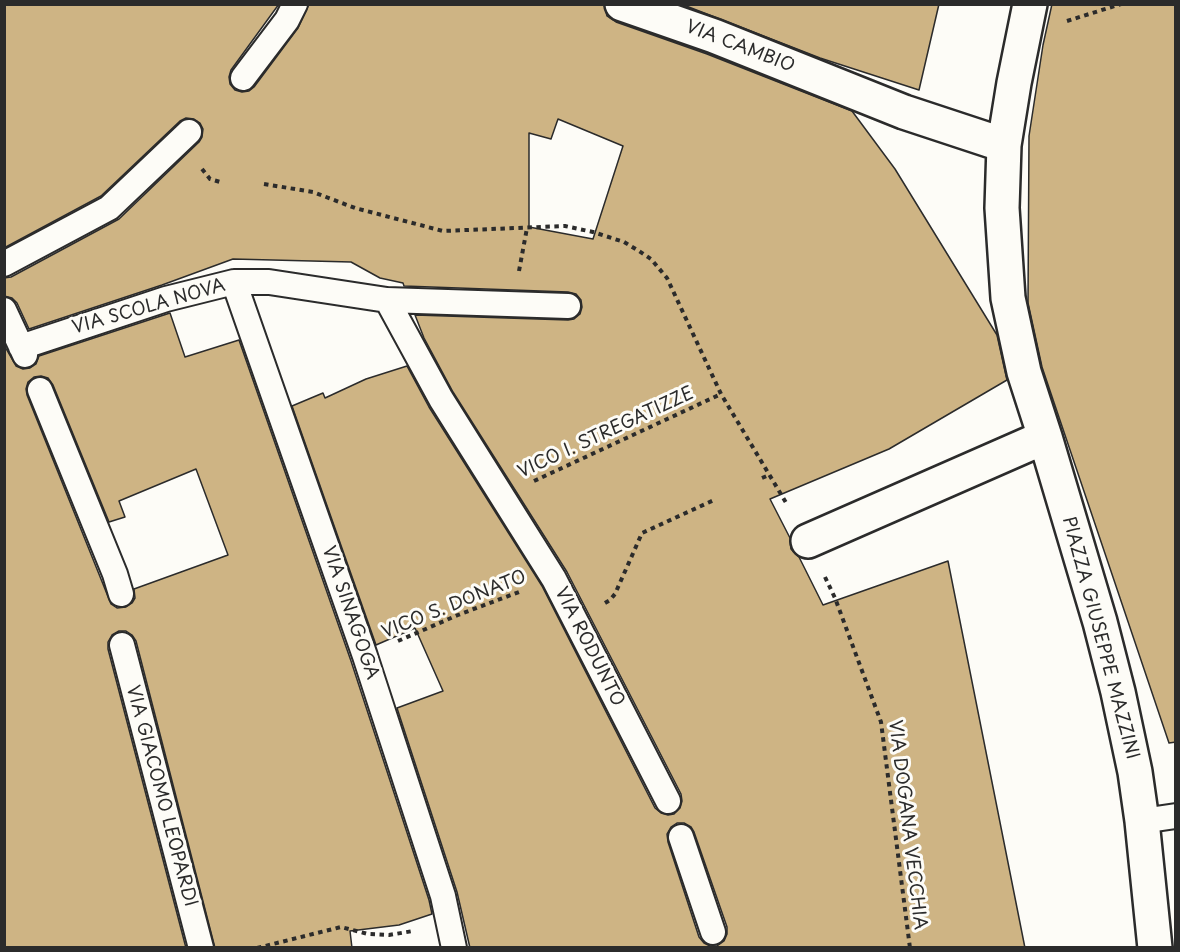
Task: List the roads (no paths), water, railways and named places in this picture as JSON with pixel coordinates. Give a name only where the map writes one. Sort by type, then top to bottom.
[{"type":"street","name":"VIA CAMBIO","points":[[622,4],[714,36],[825,70],[904,112],[1004,145]]},
{"type":"street","name":"PIAZZA GIUSEPPE MAZZINI","points":[[1027,19],[1004,145],[1003,250],[1008,298],[1024,372],[1100,622],[1118,692],[1135,772],[1155,948]]},
{"type":"street","points":[[808,541],[1045,437]]},
{"type":"lane","points":[[243,78],[287,20],[295,4]]},
{"type":"lane","points":[[4,264],[109,208],[189,132]]},
{"type":"lane","name":"VIA SCOLA NOVA","points":[[4,310],[23,351],[166,299],[234,282],[269,282],[387,300],[568,306]]},
{"type":"lane","name":"VIA SINAGOGA","points":[[234,282],[365,656],[442,896],[454,948]]},
{"type":"lane","name":"VIA RODUNTO","points":[[387,300],[441,399],[554,579],[668,801]]},
{"type":"lane","points":[[40,390],[115,574],[121,594]]},
{"type":"lane","name":"VIA GIACOMO LEOPARDI","points":[[123,645],[201,948]]},
{"type":"lane","points":[[1142,821],[1176,816]]},
{"type":"lane","points":[[681,837],[713,932]]}]
